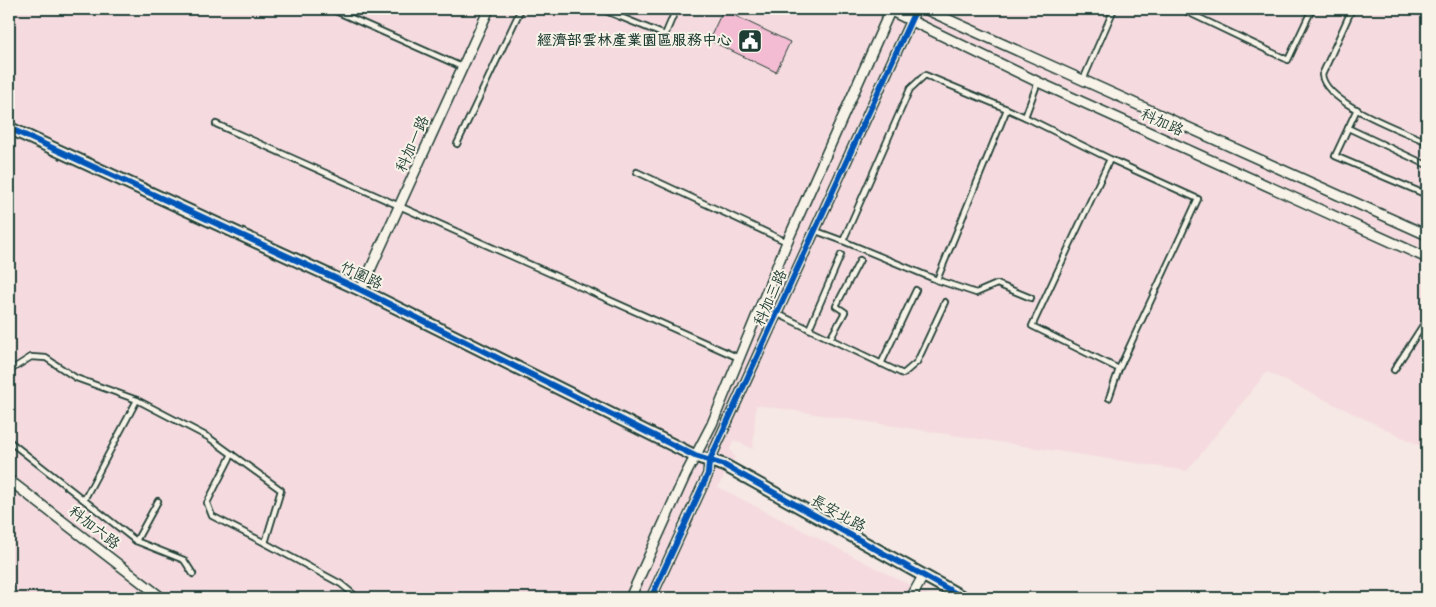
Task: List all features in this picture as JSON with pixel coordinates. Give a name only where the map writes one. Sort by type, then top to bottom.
[{"type":"street","name":"科加一路","points":[[361,290],[489,9]]},
{"type":"street","name":"科加三路","points":[[651,598],[708,474],[701,458],[712,424],[787,242],[890,9]]},
{"type":"street","name":"科加路","points":[[890,9],[934,33],[1038,82],[1427,258]]},
{"type":"street","name":"科加三路","points":[[630,598],[701,458],[778,314],[916,9]]},
{"type":"street","name":"科加路","points":[[925,9],[1427,235]]},
{"type":"street","name":"竹圍路","points":[[9,128],[361,290],[701,458]]},
{"type":"street","name":"長安北路","points":[[701,458],[724,465],[964,598]]},
{"type":"street","name":"科加六路","points":[[9,480],[162,598]]},
{"type":"street","points":[[911,598],[923,576]]},
{"type":"lane","points":[[331,9],[462,67]]},
{"type":"lane","points":[[457,144],[521,9]]},
{"type":"lane","points":[[601,9],[665,36],[676,9]]},
{"type":"lane","points":[[1083,80],[1114,9]]},
{"type":"lane","points":[[1182,9],[1288,60],[1312,9]]},
{"type":"lane","points":[[1352,9],[1322,75],[1323,84],[1340,102],[1427,142]]},
{"type":"lane","points":[[843,240],[910,89],[925,75],[1025,116],[1110,159],[1198,199],[1118,369],[1109,398]]},
{"type":"lane","points":[[1025,116],[1038,82]]},
{"type":"lane","points":[[937,280],[1007,109]]},
{"type":"lane","points":[[1356,109],[1336,156],[1427,195]]},
{"type":"lane","points":[[216,124],[739,358]]},
{"type":"lane","points":[[1348,128],[1427,165]]},
{"type":"lane","points":[[1110,159],[1032,326],[1118,369]]},
{"type":"lane","points":[[636,172],[787,242]]},
{"type":"lane","points":[[816,231],[843,240],[937,280],[976,293],[997,284],[1031,298]]},
{"type":"lane","points":[[809,329],[841,255]]},
{"type":"lane","points":[[830,339],[845,312],[836,306],[860,260]]},
{"type":"lane","points":[[881,364],[916,290]]},
{"type":"lane","points":[[778,314],[903,374],[917,362],[946,302]]},
{"type":"lane","points":[[1394,370],[1427,318]]},
{"type":"lane","points":[[9,371],[18,363],[31,357],[46,358],[76,378],[136,400],[208,437],[281,490],[265,543]]},
{"type":"lane","points":[[84,500],[136,400]]},
{"type":"lane","points":[[9,442],[136,541],[184,560],[193,574]]},
{"type":"lane","points":[[232,454],[207,503],[212,516],[341,584],[358,598]]},
{"type":"lane","points":[[136,541],[158,501]]},
{"type":"shaded area","points":[[9,9],[1427,9],[1427,449],[1267,372],[1187,471],[756,405],[753,449],[734,440],[730,449],[735,457],[718,487],[935,598],[9,598]]},
{"type":"building","name":"經濟部雲林產業園區服務中心","points":[[723,10],[790,42],[776,72],[709,40]]},
{"type":"building","points":[[9,582],[14,584],[9,596]]},
{"type":"cycle path","points":[[651,598],[708,474],[709,462],[916,9]]},
{"type":"cycle path","points":[[9,128],[361,290],[695,456],[724,465],[964,598]]},
{"type":"place","name":"經濟部雲林產業園區服務中心","points":[[750,41]]}]
